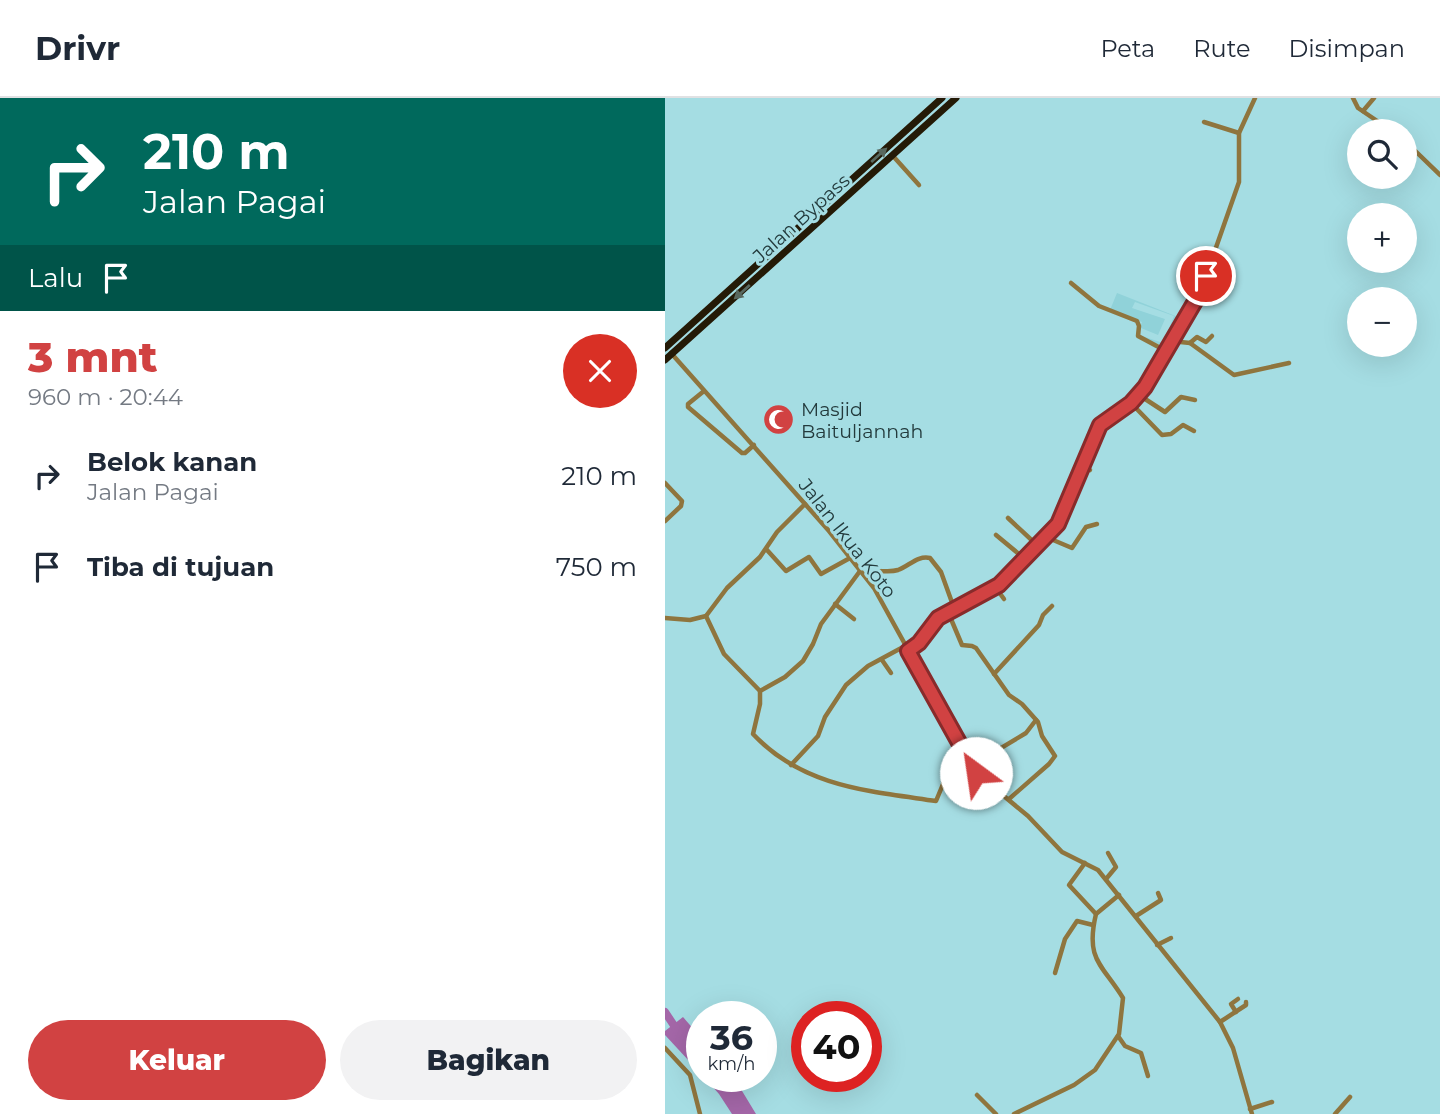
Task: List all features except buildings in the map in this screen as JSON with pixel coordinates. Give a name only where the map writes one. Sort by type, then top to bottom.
[{"type":"highway","points":[[667,349],[942,98]]},
{"type":"highway","name":"Jalan Bypass","points":[[665,360],[667,349],[772,264],[956,98]]},
{"type":"highway","points":[[767,257],[772,264]]},
{"type":"street","points":[[908,651],[919,643],[933,623],[954,608],[996,587],[1038,546],[1062,519],[1100,425],[1131,403],[1149,382],[1202,287],[1233,203],[1239,174],[1238,133],[1255,98]]},
{"type":"street","points":[[1353,98],[1356,105],[1375,119]]},
{"type":"street","points":[[1363,111],[1374,98]]},
{"type":"street","points":[[1204,122],[1238,133]]},
{"type":"street","points":[[1417,152],[1440,174]]},
{"type":"street","points":[[893,156],[919,185]]},
{"type":"street","points":[[1071,283],[1099,306],[1137,321],[1138,336],[1166,351]]},
{"type":"street","points":[[1190,343],[1197,337],[1206,342],[1212,336]]},
{"type":"street","points":[[1171,341],[1190,343],[1234,375],[1289,363]]},
{"type":"street","name":"Jalan Ikua Koto","points":[[667,349],[754,445],[862,573],[883,603],[972,768],[1009,799],[1062,852],[1098,870],[1220,1022],[1233,1048],[1251,1111]]},
{"type":"street","points":[[704,391],[688,404],[688,407],[741,453],[754,445]]},
{"type":"street","points":[[1139,395],[1165,412],[1181,397],[1195,400]]},
{"type":"street","points":[[1131,403],[1162,435],[1171,434],[1183,425],[1194,431]]},
{"type":"street","points":[[1083,465],[1090,470]]},
{"type":"street","points":[[665,483],[682,501],[681,506],[665,521]]},
{"type":"street","points":[[665,618],[690,620],[706,616],[727,588],[767,550],[777,532],[805,504]]},
{"type":"street","points":[[1008,518],[1038,546]]},
{"type":"street","points":[[1046,537],[1072,548],[1086,527],[1097,524]]},
{"type":"street","points":[[996,535],[1025,559]]},
{"type":"street","points":[[767,550],[786,571],[809,556],[821,574],[850,558]]},
{"type":"street","points":[[760,691],[785,677],[803,661],[814,644],[821,624],[862,573],[897,570],[921,557],[930,558],[941,572],[954,608]]},
{"type":"street","points":[[996,587],[1004,599]]},
{"type":"street","points":[[835,604],[854,619]]},
{"type":"street","points":[[994,674],[1039,625],[1043,615],[1052,606]]},
{"type":"street","points":[[948,612],[962,645],[974,647],[1009,695],[1037,720],[1042,736],[1055,757],[1009,799]]},
{"type":"street","points":[[706,616],[724,654],[760,691],[761,704],[753,734],[805,774],[837,784],[936,801],[946,777],[972,768],[1026,733],[1037,720]]},
{"type":"street","points":[[791,765],[818,736],[825,717],[843,688],[868,666],[905,646]]},
{"type":"street","points":[[882,660],[891,673]]},
{"type":"street","points":[[1106,879],[1116,867],[1108,853]]},
{"type":"street","points":[[1085,863],[1069,885],[1096,914]]},
{"type":"street","points":[[1136,916],[1161,900],[1159,894]]},
{"type":"street","points":[[1014,1114],[1089,1075],[1118,1037],[1122,998],[1096,962],[1093,925],[1096,914],[1119,895]]},
{"type":"street","points":[[1055,973],[1065,939],[1077,920],[1093,925]]},
{"type":"street","points":[[1157,945],[1171,938]]},
{"type":"street","points":[[1236,1012],[1231,1004],[1238,999]]},
{"type":"street","points":[[1220,1022],[1247,1004],[1246,1002]]},
{"type":"street","points":[[1118,1037],[1125,1046],[1141,1053],[1148,1076]]},
{"type":"street","points":[[665,1048],[689,1075],[700,1114]]},
{"type":"street","points":[[977,1095],[996,1114]]},
{"type":"street","points":[[1335,1114],[1350,1097]]},
{"type":"street","points":[[1251,1111],[1272,1102]]},
{"type":"shaded area","points":[[1117,293],[1178,317],[1166,347],[1137,336],[1142,322],[1110,310]],"holes":[[[1135,302],[1174,316],[1168,331],[1171,332],[1169,337],[1166,336],[1163,343],[1139,335],[1141,328],[1158,335],[1165,319],[1132,308]]]},
{"type":"shaded area","points":[[683,1017],[686,1020],[686,1058],[665,1035],[665,1031]]},
{"type":"shaded area","points":[[717,1092],[743,1092],[756,1114],[732,1114]]},
{"type":"waterway","points":[[665,1012],[679,1033]]},
{"type":"place","name":"Masjid Baituljannah","points":[[778,420]]},
{"type":"route","points":[[976,773],[908,651],[919,643],[927,629],[938,618],[999,585],[1062,519],[1100,425],[1121,412],[1149,382],[1197,298],[1206,276]]}]
